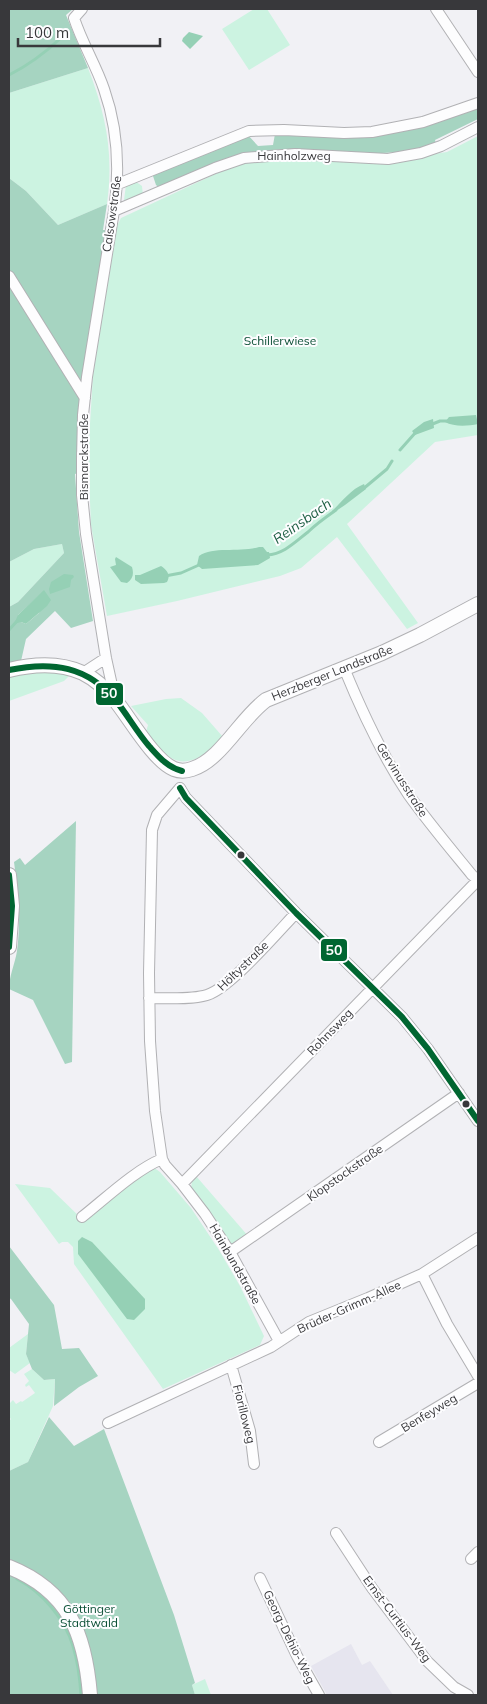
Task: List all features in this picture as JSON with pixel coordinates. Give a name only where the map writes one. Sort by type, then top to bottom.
[{"type":"street","name":"Calsowstraße","points":[[82,9],[74,18],[108,102],[116,149],[118,184],[94,326],[85,398]]},
{"type":"street","points":[[436,9],[478,72]]},
{"type":"street","name":"Hainholzweg","points":[[118,184],[249,130],[372,132],[424,122],[478,103]]},
{"type":"street","name":"Hainholzweg","points":[[114,211],[215,168],[244,158],[294,154],[388,158],[421,153],[441,146],[478,127]]},
{"type":"street","name":"Bismarckstraße","points":[[9,276],[85,398],[82,442],[82,494],[87,543],[115,700]]},
{"type":"street","name":"Herzberger Landstraße","points":[[182,771],[193,769],[204,763],[225,744],[251,712],[266,700],[382,653],[478,604]]},
{"type":"street","points":[[83,673],[106,658]]},
{"type":"street","points":[[9,670],[50,664],[83,673],[100,684],[115,700],[138,732],[162,760],[174,769],[182,771],[180,788],[157,815],[152,830],[149,998],[152,1080],[162,1159],[124,1184],[82,1217]]},
{"type":"street","name":"Gervinusstraße","points":[[344,668],[371,730],[407,792],[442,840],[478,880]]},
{"type":"street","points":[[180,788],[186,798],[296,913],[402,1017],[428,1049],[478,1121]]},
{"type":"street","points":[[9,876],[12,906],[9,947]]},
{"type":"street","name":"Rohnsweg","points":[[182,1184],[478,880]]},
{"type":"street","name":"Höltystraße","points":[[149,998],[197,997],[214,992],[233,977],[296,913]]},
{"type":"street","name":"Klopstockstraße","points":[[230,1252],[459,1093]]},
{"type":"street","name":"Hainbundstraße","points":[[162,1159],[205,1214],[230,1252],[279,1341]]},
{"type":"street","name":"Brüder-Grimm-Allee","points":[[108,1423],[271,1347],[309,1322],[422,1274],[478,1238]]},
{"type":"street","points":[[422,1274],[447,1324],[478,1376]]},
{"type":"street","name":"Fiorilloweg","points":[[231,1365],[250,1431],[254,1464]]},
{"type":"street","name":"Benfeyweg","points":[[378,1442],[478,1383]]},
{"type":"street","name":"Ernst-Curtius-Weg","points":[[336,1533],[372,1588],[427,1661],[454,1687],[468,1695]]},
{"type":"street","points":[[9,1567],[28,1574],[41,1584],[51,1592],[66,1611],[76,1628],[83,1648],[90,1695]]},
{"type":"street","name":"Georg-Dehio-Weg","points":[[260,1578],[297,1656],[319,1695]]},
{"type":"shaded area","points":[[189,32],[203,36],[190,49],[182,41]]},
{"type":"shaded area","points":[[476,415],[478,424],[461,426],[445,422],[449,417]]},
{"type":"shaded area","points":[[433,419],[434,428],[415,435],[412,431],[424,422]]},
{"type":"shaded area","points":[[364,484],[366,489],[333,513],[332,511],[347,496]]},
{"type":"shaded area","points":[[263,547],[269,552],[270,558],[258,565],[202,569],[197,565],[199,556],[205,553]]},
{"type":"shaded area","points":[[116,557],[132,567],[133,576],[127,583],[121,582],[110,567],[116,565]]},
{"type":"shaded area","points":[[161,566],[168,573],[167,582],[141,584],[135,580],[135,575],[140,575]]},
{"type":"shaded area","points":[[64,574],[73,575],[74,577],[71,580],[70,587],[50,594],[51,582]]},
{"type":"shaded area","points":[[44,590],[51,600],[47,606],[26,624],[21,622],[14,624],[18,615]]},
{"type":"shaded area","points":[[82,1237],[92,1242],[145,1299],[145,1309],[134,1320],[127,1319],[78,1254],[78,1241]]},
{"type":"shaded area","points":[[351,1644],[362,1665],[370,1661],[393,1695],[327,1695],[311,1666]]},
{"type":"green space","points":[[9,9],[73,9],[66,15],[88,68],[9,93]]},
{"type":"green space","points":[[254,9],[267,9],[290,45],[249,70],[222,29]]},
{"type":"green space","points":[[88,68],[100,102],[107,134],[110,168],[107,204],[58,225],[26,191],[9,178],[9,93]]},
{"type":"green space","points":[[478,106],[478,119],[435,140],[436,144],[416,149],[375,153],[293,150],[258,152],[215,164],[160,188],[156,185],[152,173],[247,134],[258,146],[273,145],[275,134],[342,136]]},
{"type":"green space","name":"Schillerwiese","points":[[478,136],[478,435],[435,442],[347,524],[418,623],[407,629],[337,537],[301,568],[280,576],[107,616],[91,525],[88,456],[93,375],[117,226],[121,218],[239,163],[293,158],[388,161],[447,152]]},
{"type":"green space","points":[[9,178],[26,191],[58,225],[107,204],[103,230],[106,230],[80,397],[77,434],[78,473],[75,474],[79,532],[93,621],[71,628],[55,611],[26,639],[21,661],[9,666],[9,607],[18,602],[64,553],[62,544],[34,549],[9,562]],"holes":[[[44,591],[39,613],[26,624],[21,622],[18,615]]]},
{"type":"green space","points":[[135,181],[142,186],[143,196],[129,201],[124,200],[126,185]]},
{"type":"green space","points":[[62,544],[64,553],[18,602],[9,607],[9,562],[34,549]]},
{"type":"green space","points":[[48,671],[70,675],[64,681],[9,701],[9,677],[24,673]]},
{"type":"green space","points":[[181,698],[202,713],[223,737],[206,753],[193,760],[178,761],[167,756],[146,732],[148,725],[131,706]]},
{"type":"green space","points":[[76,821],[72,1062],[65,1064],[33,1000],[9,989],[17,951],[19,929],[18,895],[14,862],[20,858],[25,865]]},
{"type":"green space","points":[[153,1167],[160,1172],[191,1208],[219,1250],[240,1286],[264,1336],[260,1345],[163,1389],[74,1264],[73,1247],[68,1242],[59,1244],[15,1184],[50,1188],[83,1220],[124,1185]]},
{"type":"green space","points":[[196,1176],[249,1237],[232,1245],[229,1244],[191,1188],[192,1181]]},
{"type":"green space","points":[[9,1246],[54,1305],[62,1349],[79,1348],[98,1376],[79,1387],[54,1406],[55,1379],[44,1380],[32,1369],[26,1354],[29,1324],[9,1298]]},
{"type":"green space","points":[[28,1334],[26,1354],[30,1363],[15,1374],[9,1370],[9,1348]]},
{"type":"green space","points":[[32,1369],[44,1380],[55,1379],[53,1406],[28,1462],[9,1471],[9,1421],[11,1419],[9,1417],[9,1404],[13,1400],[16,1404],[22,1402],[35,1393],[29,1385],[26,1387],[25,1385],[29,1381],[24,1374]]},
{"type":"green space","name":"Göttinger Stadtwald","points":[[49,1417],[74,1446],[104,1429],[174,1615],[195,1683],[192,1685],[195,1695],[9,1695],[9,1471],[28,1462]]},
{"type":"green space","points":[[205,1679],[211,1695],[195,1695],[192,1685]]},
{"type":"waterway","points":[[9,75],[37,58],[62,37]]},
{"type":"waterway","name":"Reinsbach","points":[[430,425],[440,421],[448,421]]},
{"type":"waterway","name":"Reinsbach","points":[[400,450],[416,432]]},
{"type":"waterway","name":"Reinsbach","points":[[363,489],[387,469],[392,461]]},
{"type":"waterway","name":"Reinsbach","points":[[267,555],[289,547],[336,510]]},
{"type":"waterway","name":"Reinsbach","points":[[165,576],[181,573],[199,565]]},
{"type":"waterway","name":"Reinsbach","points":[[9,630],[17,621]]},
{"type":"waterway","points":[[17,1579],[44,1599],[64,1626],[76,1658],[81,1695]]},
{"type":"transit line","name":"50","points":[[9,670],[25,667],[54,667],[68,669],[94,681],[117,702],[156,754],[168,764],[182,771]]},
{"type":"transit line","name":"50","points":[[180,788],[186,798],[296,913],[402,1017],[428,1049],[478,1121]]},
{"type":"transit line","name":"50","points":[[9,875],[12,906],[9,947]]}]
